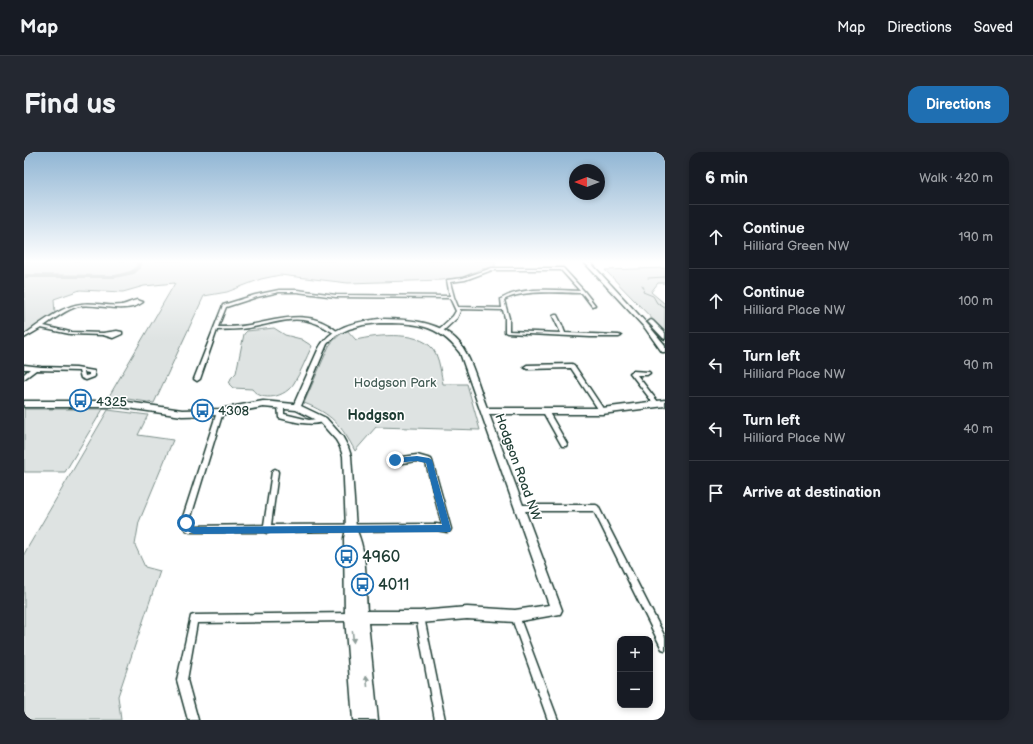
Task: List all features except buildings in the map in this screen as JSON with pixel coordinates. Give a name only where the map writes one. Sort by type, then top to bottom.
[{"type":"main road","points":[[611,288],[648,327],[665,350]]},
{"type":"main road","points":[[617,288],[665,337]]},
{"type":"street","points":[[440,331],[456,317],[457,309],[450,288]]},
{"type":"street","points":[[579,288],[593,305]]},
{"type":"street","points":[[197,379],[224,306],[279,291],[297,291],[336,296],[452,297]]},
{"type":"street","points":[[583,292],[522,292],[504,297],[502,300],[507,318],[507,332],[563,334],[593,337],[619,336]]},
{"type":"street","points":[[24,337],[40,326],[79,305],[124,306]]},
{"type":"street","points":[[457,309],[505,310]]},
{"type":"street","points":[[555,316],[563,334]]},
{"type":"street","points":[[216,329],[246,327],[286,318],[307,318],[323,323],[336,332]]},
{"type":"street","name":"Hodgson Road NW","points":[[296,407],[324,343],[336,332],[354,324],[377,322],[417,323],[440,331],[453,340],[463,353],[556,610],[515,616],[467,613],[420,617],[356,617]]},
{"type":"street","points":[[40,326],[70,333],[103,334]]},
{"type":"street","points":[[527,367],[572,366],[602,411]]},
{"type":"street","points":[[25,368],[81,370]]},
{"type":"street","points":[[24,377],[35,368]]},
{"type":"street","points":[[647,373],[633,373],[656,403]]},
{"type":"street","points":[[484,411],[602,411],[665,403]]},
{"type":"street","points":[[24,404],[121,404],[175,413],[220,412],[252,406],[282,405],[296,407],[323,420],[339,438],[347,456],[351,529],[349,538],[356,617],[360,720]]},
{"type":"street","points":[[282,405],[281,416],[309,422],[323,420]]},
{"type":"street","points":[[220,412],[186,520],[186,525],[190,529],[447,529],[429,460],[417,458],[395,460]]},
{"type":"street","points":[[546,412],[564,444]]},
{"type":"street","points":[[267,530],[275,472]]},
{"type":"street","points":[[520,508],[596,508],[665,646]]},
{"type":"street","points":[[515,616],[553,720]]},
{"type":"street","points":[[193,720],[182,680],[194,619],[356,617]]},
{"type":"street","points":[[356,617],[371,720]]},
{"type":"street","points":[[420,617],[440,720]]},
{"type":"green space","points":[[24,288],[139,288],[123,292],[80,290],[54,299],[55,314],[24,334]]},
{"type":"green space","points":[[172,288],[239,288],[227,292],[204,296],[154,403],[121,398],[108,398]]},
{"type":"green space","points":[[622,288],[654,288],[651,292],[665,304],[665,332]]},
{"type":"green space","points":[[274,328],[285,335],[301,339],[312,346],[294,383],[280,395],[268,397],[256,393],[252,389],[233,388],[229,384],[231,378],[236,373],[244,334],[247,331]]},
{"type":"green space","name":"Hodgson Park","points":[[346,329],[356,340],[375,337],[399,336],[411,337],[430,346],[436,354],[443,384],[467,384],[480,430],[376,427],[355,451],[335,421],[322,411],[304,403],[329,346]]},
{"type":"green space","points":[[24,409],[103,409],[65,472],[24,472]]},
{"type":"green space","points":[[108,410],[148,415],[138,435],[173,440],[139,522],[135,545],[145,567],[160,571],[118,696],[121,720],[24,720],[24,554]]},
{"type":"waterway","points":[[644,288],[643,292],[653,296],[657,303],[665,308]]},
{"type":"place","name":"4325","points":[[81,401]]},
{"type":"place","name":"4308","points":[[202,410]]},
{"type":"place","name":"4960","points":[[347,556]]},
{"type":"place","name":"4011","points":[[362,584]]},
{"type":"district","name":"Hodgson","points":[[376,415]]},
{"type":"route","points":[[186,523],[188,528],[194,530],[447,529],[429,460],[417,458],[395,460]]}]
